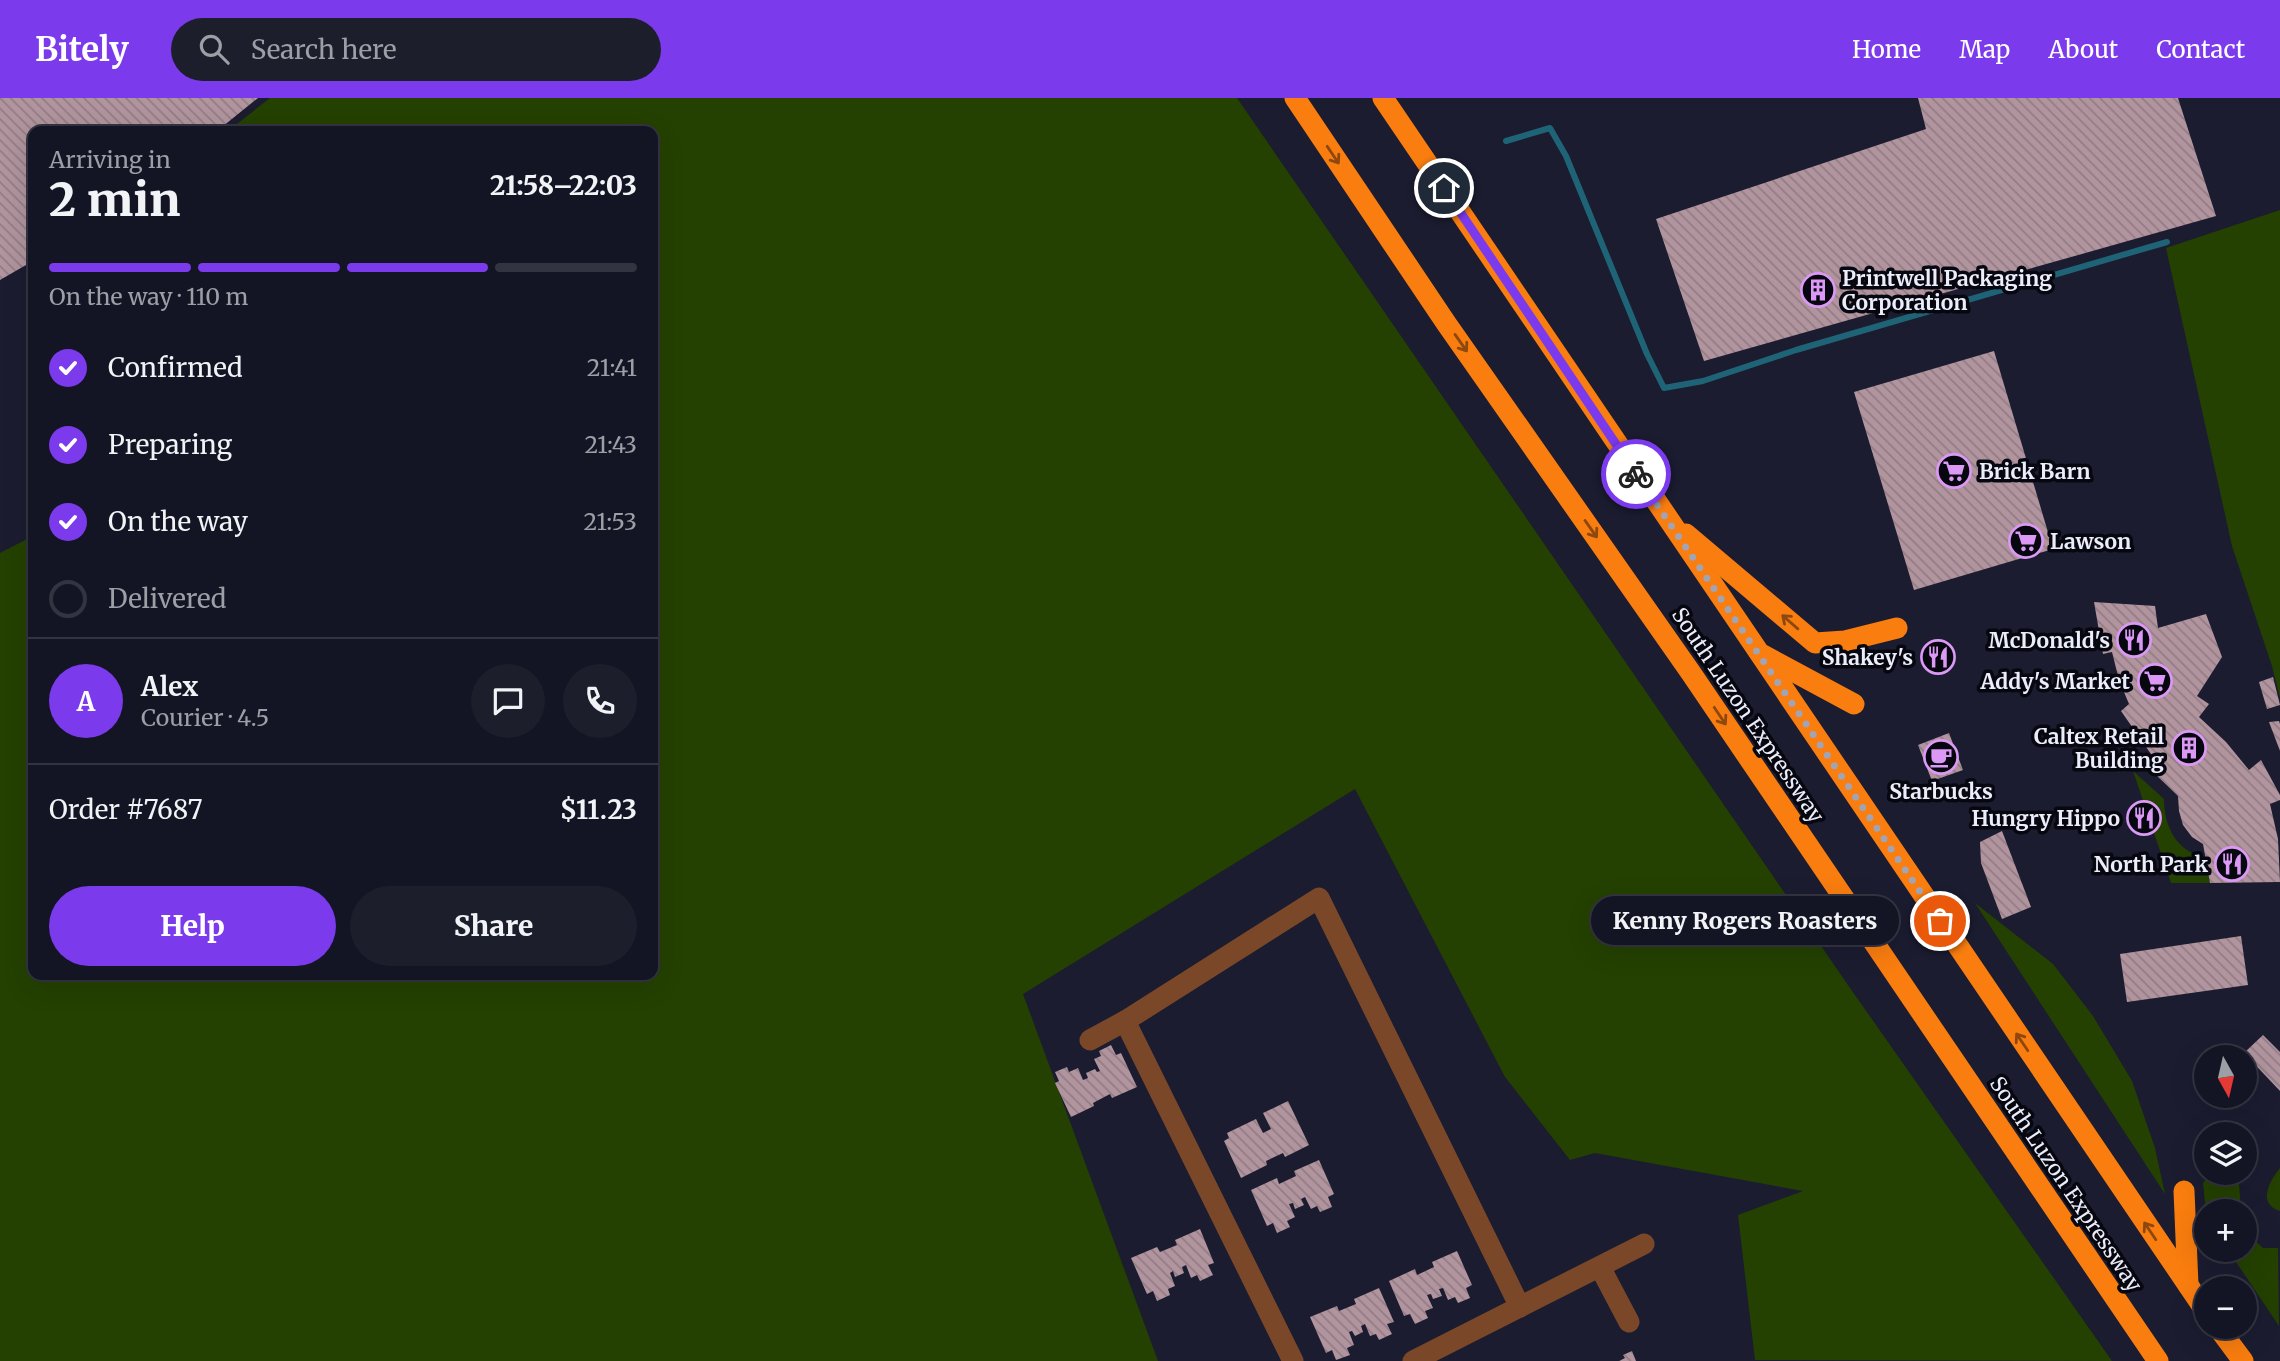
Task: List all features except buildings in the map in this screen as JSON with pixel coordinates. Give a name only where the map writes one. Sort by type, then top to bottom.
[{"type":"highway","name":"South Luzon Expressway","points":[[1295,98],[1446,323],[1699,684],[2158,1361]]},
{"type":"highway","name":"South Luzon Expressway","points":[[1383,98],[2194,1295]]},
{"type":"highway","points":[[1663,514],[1815,643],[1845,642],[1897,628]]},
{"type":"highway","points":[[1760,653],[1853,704]]},
{"type":"highway","points":[[2184,1191],[2188,1287]]},
{"type":"highway","points":[[2226,1339],[2242,1361]]},
{"type":"street","points":[[1090,1040],[1125,1021],[1319,898],[1520,1307]]},
{"type":"street","points":[[1125,1021],[1293,1361]]},
{"type":"street","points":[[1413,1361],[1644,1244]]},
{"type":"street","points":[[1600,1267],[1629,1322]]},
{"type":"green space","points":[[270,98],[1237,98],[1850,988],[2112,1361],[1755,1360],[1738,1215],[1803,1191],[1595,1153],[1570,1160],[1505,1077],[1355,789],[1023,994],[1158,1361],[0,1361],[0,553],[28,539],[28,980],[658,980],[658,126],[234,126]]},
{"type":"green space","points":[[2280,210],[2280,698],[2232,546],[2166,248]]},
{"type":"green space","points":[[2133,771],[2164,799],[2166,819],[2174,837],[2187,850],[2205,857],[2210,883],[2171,883]]},
{"type":"green space","points":[[1975,903],[2053,964],[2093,1016],[2132,1081],[2155,1148],[2165,1194]]},
{"type":"green space","points":[[2280,1168],[2280,1211],[2269,1203],[2267,1192]]},
{"type":"green space","points":[[2203,1185],[2239,1185],[2240,1199],[2205,1199]]},
{"type":"green space","points":[[2257,1242],[2263,1248],[2278,1248],[2279,1326],[2257,1293],[2257,1276],[2245,1276],[2236,1262],[2257,1262]]},
{"type":"waterway","points":[[1506,141],[1550,128],[1566,156],[1647,354],[1664,388],[1703,381],[1796,350],[2167,242]]},
{"type":"way so far","points":[[1636,474],[1940,921]]},
{"type":"place","name":"Printwell Packaging Corporation","points":[[1818,290]]},
{"type":"place","name":"Brick Barn","points":[[1954,471]]},
{"type":"place","name":"Lawson","points":[[2026,541]]},
{"type":"place","name":"McDonald's","points":[[2134,640]]},
{"type":"place","name":"Shakey's","points":[[1938,657]]},
{"type":"place","name":"Addy's Market","points":[[2155,681]]},
{"type":"place","name":"Caltex Retail Building","points":[[2189,748]]},
{"type":"place","name":"Starbucks","points":[[1941,757]]},
{"type":"place","name":"Hungry Hippo","points":[[2144,818]]},
{"type":"place","name":"North Park","points":[[2232,864]]},
{"type":"place","name":"Kenny Rogers Roasters","points":[[1940,921]]},
{"type":"route","points":[[1444,188],[1636,474]]}]
